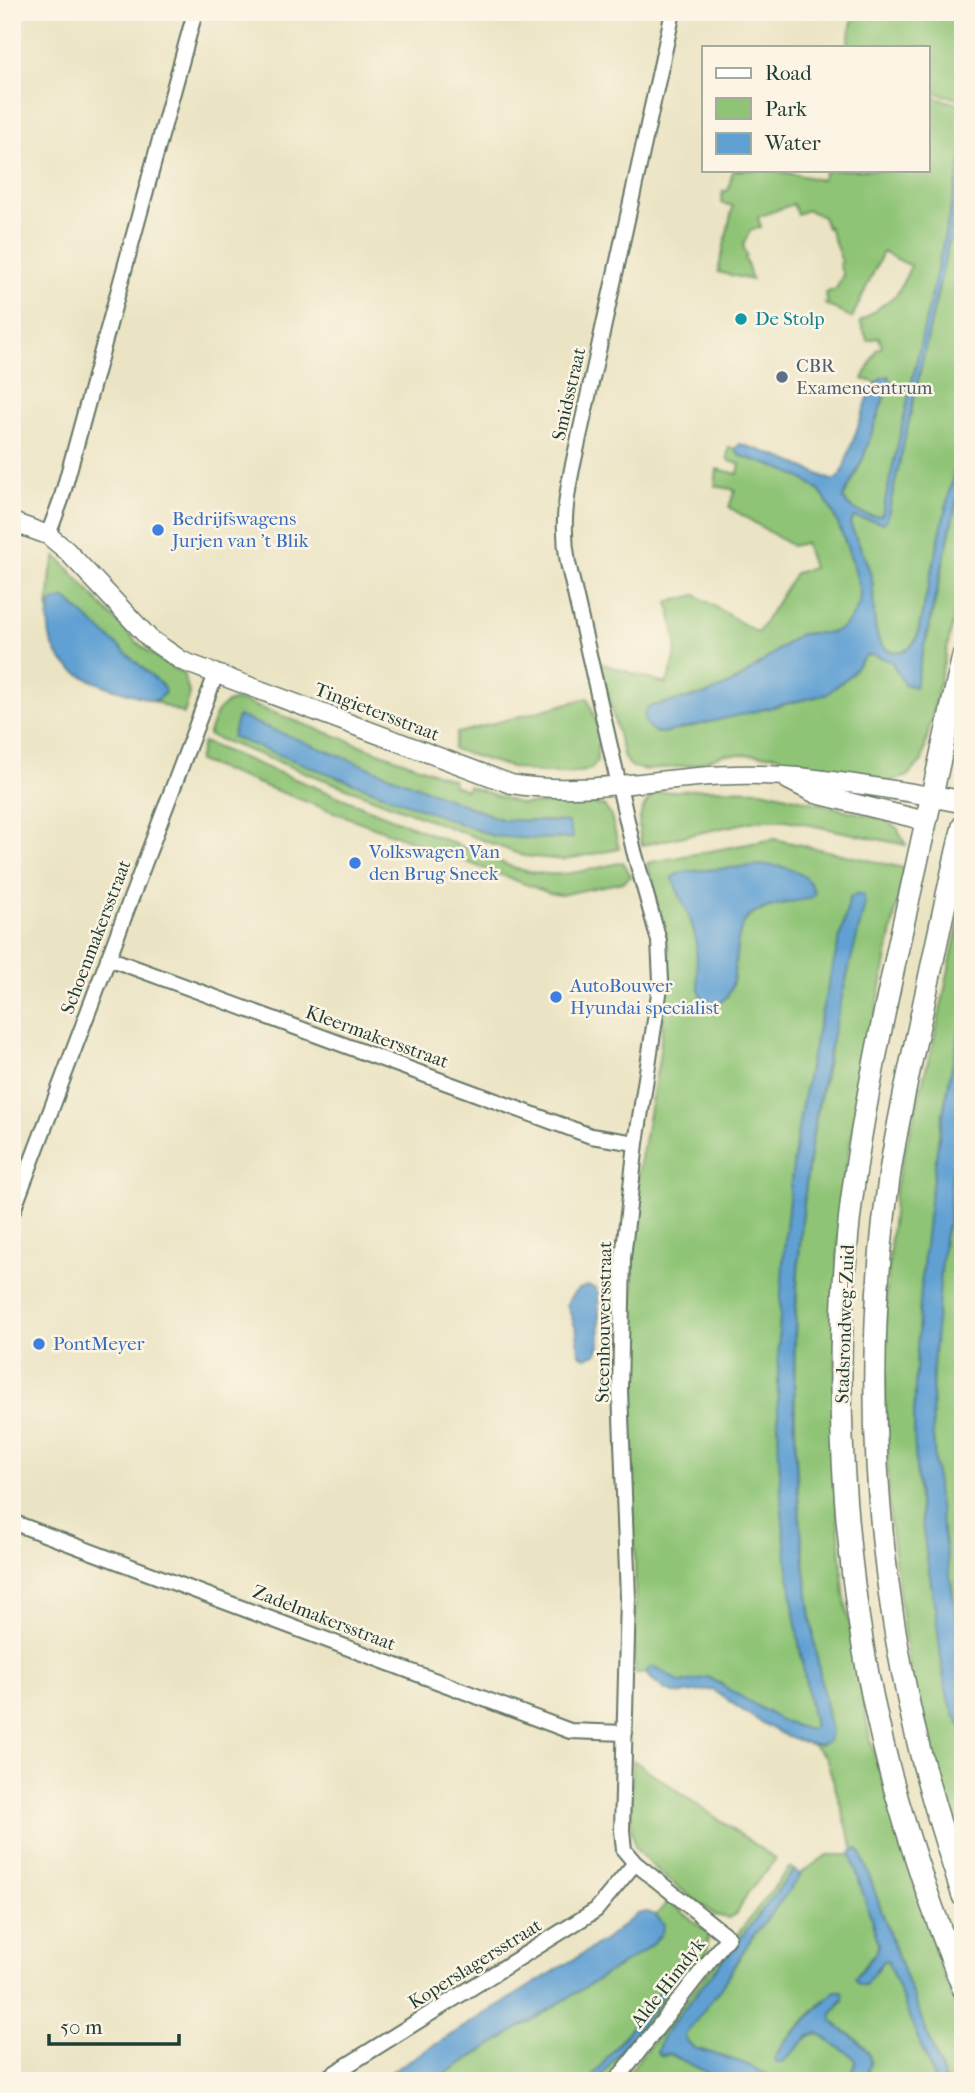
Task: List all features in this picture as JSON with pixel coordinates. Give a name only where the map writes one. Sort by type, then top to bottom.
[{"type":"main road","name":"Stadsrondweg-Zuid","points":[[963,656],[881,1027],[862,1127],[848,1234],[841,1396],[851,1548],[871,1685],[889,1767],[907,1828],[933,1911],[963,1988]]},
{"type":"main road","points":[[932,796],[963,802]]},
{"type":"main road","points":[[926,821],[962,827]]},
{"type":"main road","name":"Stadsrondweg-Zuid","points":[[962,827],[889,1180],[878,1302],[876,1390],[878,1475],[883,1534],[903,1670],[920,1753],[963,1896]]},
{"type":"street","points":[[48,535],[61,500],[195,12]]},
{"type":"street","name":"Smidsstraat","points":[[620,785],[568,563],[565,505],[673,12]]},
{"type":"street","name":"Tingietersstraat","points":[[12,522],[48,535],[67,551],[150,639],[182,661],[511,784],[572,789],[737,775],[819,778],[932,796]]},
{"type":"street","name":"Schoenmakersstraat","points":[[12,1213],[216,674]]},
{"type":"street","name":"Tingietersstraat","points":[[782,777],[816,794],[926,821]]},
{"type":"street","name":"Steenhouwersstraat","points":[[620,785],[634,851],[659,941],[661,981],[636,1143],[623,1258],[620,1339],[628,1598],[622,1830],[624,1850],[635,1863]]},
{"type":"street","name":"Kleermakersstraat","points":[[108,958],[591,1136],[636,1143]]},
{"type":"street","name":"Zadelmakersstraat","points":[[12,1522],[570,1731],[625,1733]]},
{"type":"street","name":"Koperslagersstraat","points":[[322,2081],[596,1910],[635,1863]]},
{"type":"street","name":"Alde Himdyk","points":[[616,2081],[728,1937],[635,1863]]},
{"type":"green space","points":[[854,12],[963,12],[963,100],[930,92],[930,46],[847,46]]},
{"type":"green space","points":[[930,97],[963,105],[963,154],[880,517],[862,513],[843,498],[862,461],[890,380],[881,378],[877,383],[863,379],[877,349],[882,347],[879,337],[868,341],[860,322],[897,294],[911,266],[883,252],[852,318],[825,304],[828,303],[825,293],[836,289],[843,275],[839,264],[842,262],[823,217],[808,210],[797,214],[793,204],[758,217],[761,227],[750,231],[743,245],[752,280],[718,272],[733,206],[721,203],[723,191],[728,191],[733,172],[783,172],[822,180],[824,172],[930,172]]},
{"type":"green space","points":[[963,178],[963,432],[917,637],[909,648],[896,652],[887,650],[877,634],[872,580],[850,524],[854,517],[884,523],[887,519]]},
{"type":"green space","points":[[729,447],[735,449],[739,455],[791,473],[818,490],[831,510],[845,541],[856,574],[859,602],[850,620],[840,629],[798,635],[731,683],[707,694],[667,703],[645,712],[655,733],[827,694],[850,675],[865,656],[873,655],[891,661],[904,684],[927,639],[963,472],[963,577],[922,761],[906,777],[887,782],[817,771],[775,755],[724,754],[695,765],[646,770],[632,767],[624,758],[600,663],[666,684],[676,652],[668,602],[696,595],[758,633],[795,573],[813,568],[805,543],[792,546],[729,507],[735,490],[715,486],[717,469],[738,474],[740,464],[727,458]]},
{"type":"green space","points":[[56,556],[131,636],[164,663],[183,673],[190,695],[184,714],[151,700],[158,700],[48,611],[51,571]]},
{"type":"green space","points":[[588,698],[603,744],[597,746],[597,762],[588,770],[569,773],[538,772],[510,767],[453,749],[457,733]]},
{"type":"green space","points":[[242,701],[454,780],[452,784],[466,790],[468,786],[521,804],[589,803],[604,806],[611,816],[619,849],[563,860],[524,856],[208,735],[216,714],[227,703]],"holes":[[[238,717],[503,820],[567,822],[558,839],[493,836]]]},
{"type":"green space","points":[[203,742],[515,868],[556,874],[623,862],[631,876],[623,882],[560,895],[549,893],[198,761]]},
{"type":"green space","points":[[702,789],[762,790],[882,819],[897,828],[906,845],[786,820],[760,820],[642,845],[640,817],[654,793]]},
{"type":"green space","points":[[774,839],[904,868],[844,1177],[839,1229],[833,1458],[844,1594],[870,1739],[939,1963],[963,2025],[963,2081],[945,2081],[862,1855],[857,1849],[854,1850],[826,1757],[812,1745],[829,1741],[831,1732],[807,1588],[800,1516],[796,1444],[797,1298],[810,1153],[831,1044],[850,897],[805,1087],[787,1223],[782,1295],[779,1367],[784,1511],[801,1655],[814,1726],[809,1730],[784,1722],[736,1695],[719,1682],[681,1683],[648,1671],[635,1673],[635,1549],[628,1446],[635,1221],[638,1175],[659,1059],[669,963],[668,947],[647,863]],"holes":[[[766,865],[763,910],[748,918],[740,929],[732,985],[726,997],[714,1005],[688,911],[682,872]]]},
{"type":"green space","points":[[963,902],[963,1016],[940,1127],[928,1220],[922,1277],[914,1426],[921,1510],[946,1684],[963,1727],[963,1872],[951,1836],[907,1656],[890,1523],[885,1415],[886,1297],[895,1188],[936,1031]]},
{"type":"green space","points":[[963,1111],[963,1228],[958,1365],[963,1529],[963,1659],[940,1520],[932,1386],[941,1263],[949,1220],[951,1179]]},
{"type":"green space","points":[[633,1760],[776,1859],[747,1894],[737,1914],[728,1918],[715,1915],[657,1870],[638,1851],[631,1824]]},
{"type":"green space","points":[[827,1855],[851,1855],[877,1932],[878,1950],[858,1973],[865,1985],[883,1961],[887,1960],[935,2081],[862,2081],[868,2073],[861,2043],[832,2021],[832,2014],[843,2001],[825,1999],[784,2042],[774,2059],[782,2063],[809,2036],[817,2033],[849,2053],[855,2060],[854,2068],[846,2081],[781,2081],[743,2063],[694,2048],[686,2040],[685,2034],[720,1989],[751,1939],[800,1874]]},
{"type":"green space","points":[[790,1867],[794,1870],[663,2036],[659,2045],[663,2056],[670,2054],[724,2081],[645,2081],[647,2078],[638,2072],[631,2081],[622,2081]]},
{"type":"green space","points":[[669,1901],[708,1933],[707,1957],[609,2081],[597,2081],[696,1952],[691,1950],[589,2081],[434,2081],[647,1949],[664,1925],[656,1915]]},
{"type":"water","points":[[963,154],[963,178],[887,519],[884,523],[854,517],[850,524],[872,580],[875,623],[881,643],[887,650],[906,650],[917,637],[963,432],[963,472],[915,687],[904,684],[891,661],[873,655],[865,656],[850,675],[827,694],[664,733],[653,731],[644,717],[648,707],[707,694],[737,681],[798,635],[836,631],[847,624],[856,611],[860,598],[856,574],[845,541],[824,498],[810,483],[801,478],[739,455],[735,449],[740,444],[835,480],[841,475],[868,398],[881,378],[889,376],[890,380],[862,461],[843,498],[860,512],[872,516],[882,515]]},
{"type":"water","points":[[65,598],[163,686],[165,692],[162,696],[151,700],[102,685],[72,670],[61,659],[53,646],[49,615],[52,602]]},
{"type":"water","points":[[238,716],[503,820],[568,822],[573,838],[493,836],[232,737]]},
{"type":"water","points":[[766,865],[802,875],[815,893],[811,898],[769,907],[748,917],[738,941],[732,986],[727,997],[718,1003],[705,1003],[698,982],[693,926],[672,877],[682,872]]},
{"type":"water","points":[[863,894],[865,904],[834,1028],[815,1121],[796,1298],[795,1443],[800,1516],[807,1588],[831,1732],[829,1741],[817,1744],[803,1742],[770,1728],[713,1690],[677,1694],[665,1690],[647,1675],[647,1671],[656,1667],[681,1683],[708,1677],[784,1722],[809,1730],[814,1726],[795,1619],[782,1511],[778,1422],[781,1285],[789,1195],[805,1087],[850,897]]},
{"type":"water","points":[[963,1016],[963,1111],[951,1179],[949,1220],[944,1238],[932,1378],[938,1499],[963,1659],[961,1727],[949,1702],[943,1673],[919,1497],[914,1426],[919,1315],[930,1202],[947,1090]]},
{"type":"water","points":[[588,1286],[595,1288],[598,1293],[600,1343],[596,1354],[585,1358],[579,1353],[577,1332],[567,1304],[575,1292]]},
{"type":"water","points":[[857,1849],[862,1855],[945,2081],[935,2081],[887,1960],[883,1961],[865,1985],[860,1985],[855,1978],[873,1957],[879,1945],[851,1855],[852,1851]]},
{"type":"water","points":[[794,1870],[800,1874],[799,1878],[751,1939],[720,1989],[685,2035],[694,2048],[743,2063],[781,2081],[724,2081],[670,2054],[660,2055],[657,2052],[663,2036]]},
{"type":"water","points":[[647,1912],[656,1915],[664,1925],[661,1935],[647,1949],[433,2081],[376,2081],[605,1940],[637,1914]]},
{"type":"water","points":[[692,1950],[696,1954],[597,2081],[589,2081]]},
{"type":"water","points":[[835,1991],[842,1991],[844,1997],[832,2014],[832,2021],[868,2052],[869,2069],[862,2081],[846,2081],[854,2068],[854,2060],[849,2053],[817,2033],[809,2036],[782,2063],[777,2063],[774,2059],[784,2043]]},
{"type":"place","name":"De Stolp","points":[[741,319]]},
{"type":"place","name":"CBR Examencentrum","points":[[782,377]]},
{"type":"place","name":"Bedrijfswagens Jurjen van 't Blik","points":[[158,530]]},
{"type":"place","name":"Volkswagen Van den Brug Sneek","points":[[355,863]]},
{"type":"place","name":"AutoBouwer Hyundai specialist","points":[[556,997]]},
{"type":"place","name":"PontMeyer","points":[[39,1344]]}]
